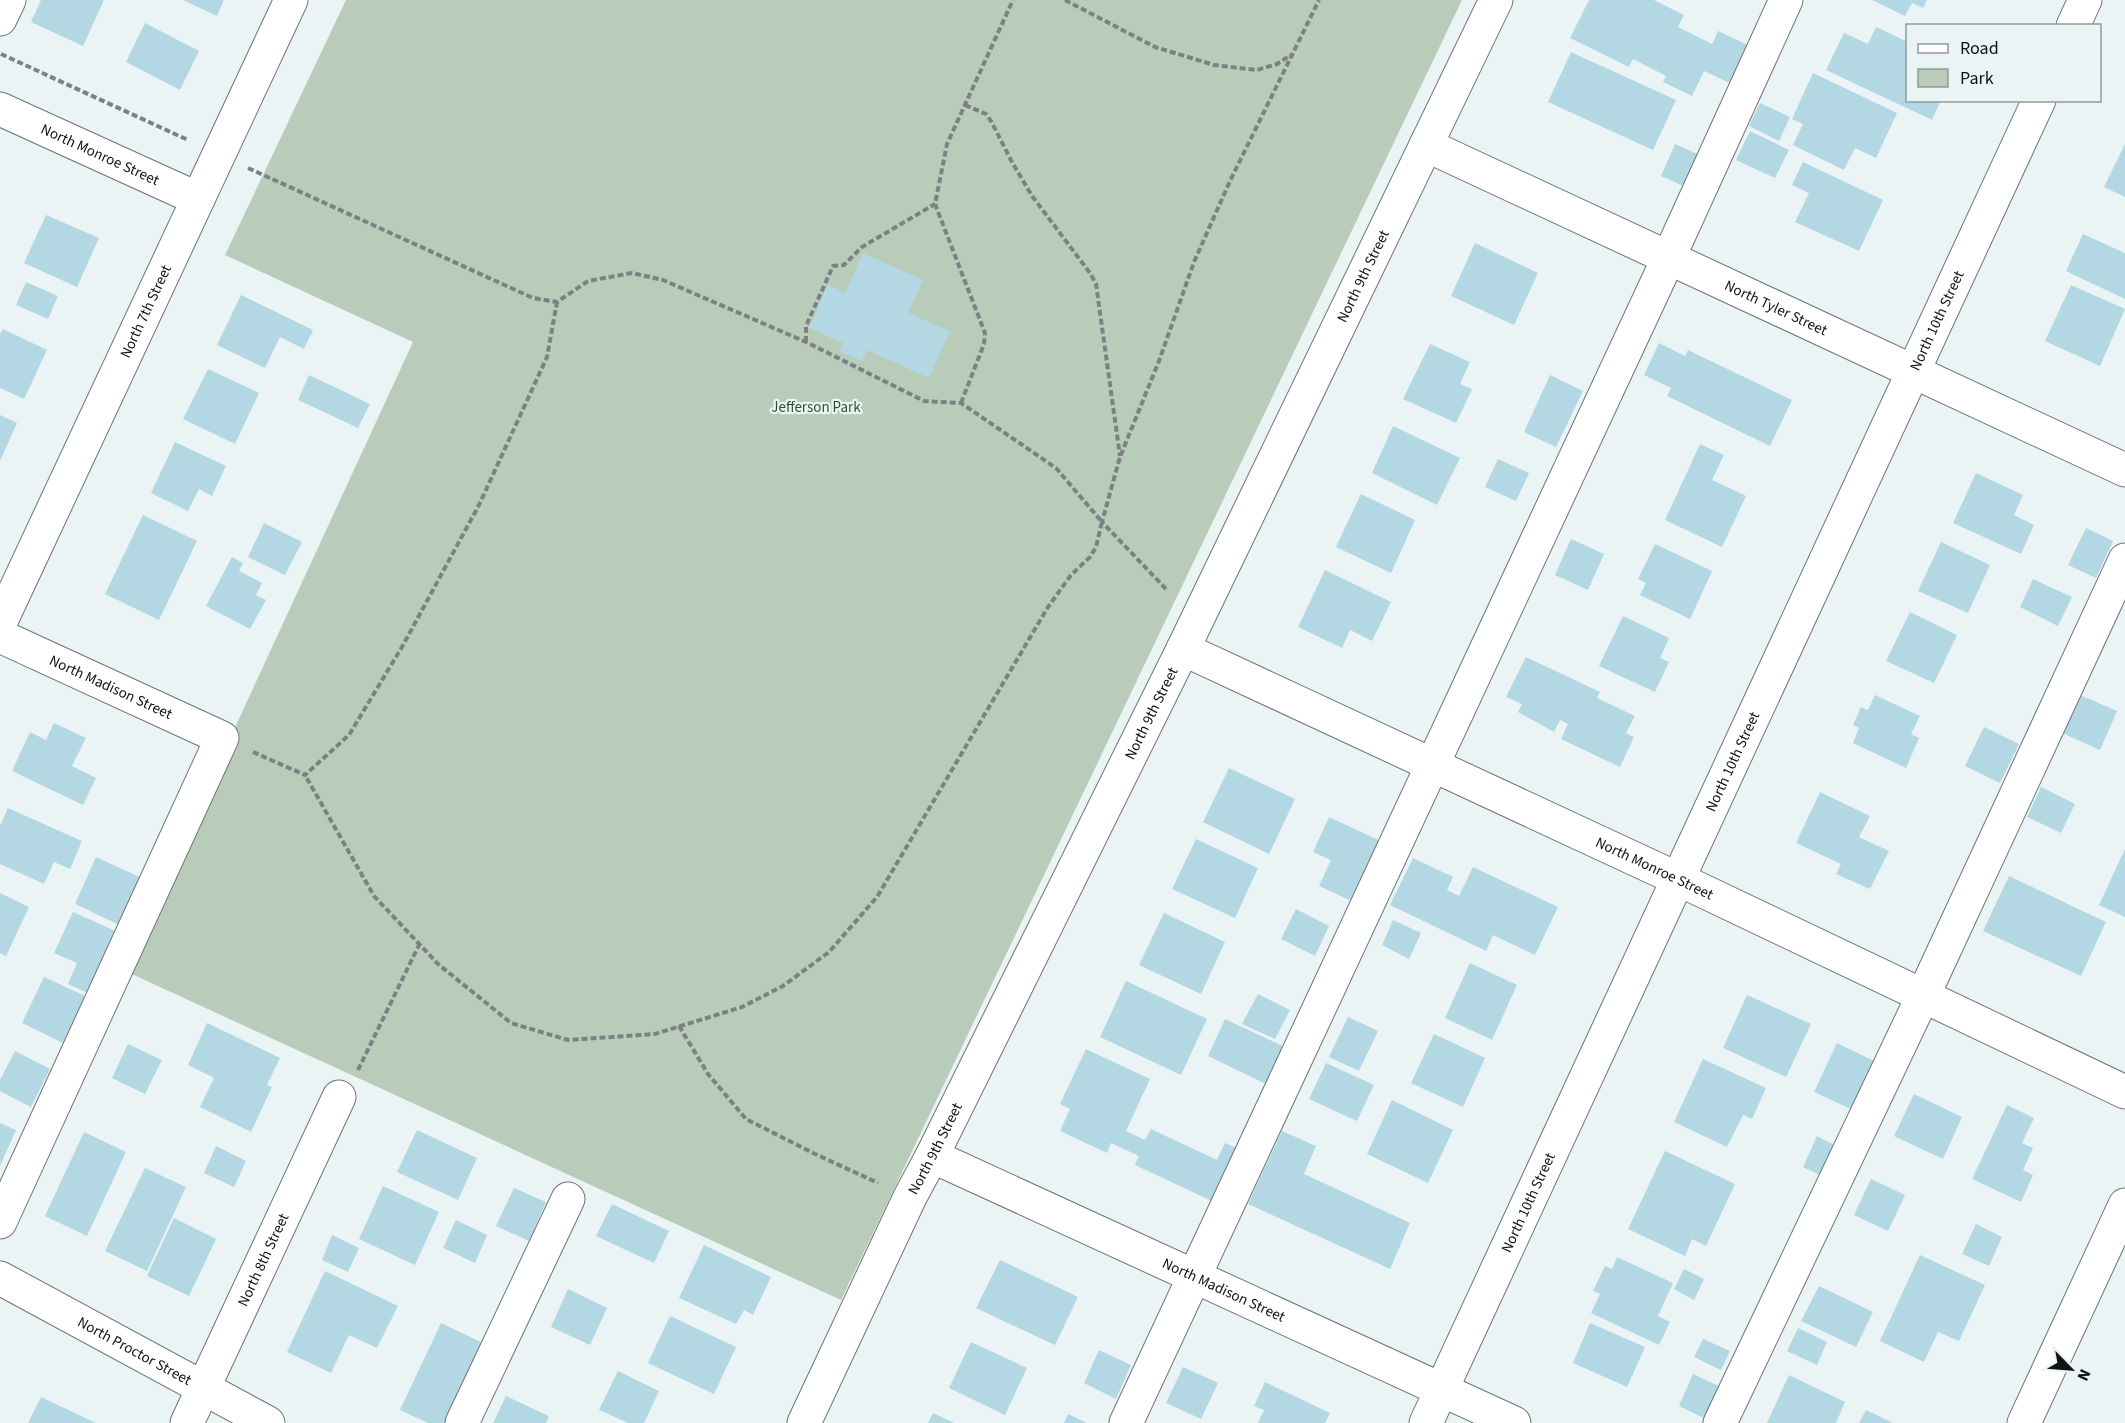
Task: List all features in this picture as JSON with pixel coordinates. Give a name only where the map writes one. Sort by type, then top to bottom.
[{"type":"street","points":[[0,19],[9,0]]},
{"type":"street","name":"North 7th Street","points":[[0,623],[291,0]]},
{"type":"street","name":"North 9th Street","points":[[804,1423],[910,1197],[1183,649],[1496,0]]},
{"type":"street","points":[[1126,1423],[1669,257],[1786,0]]},
{"type":"street","points":[[2074,24],[2085,0]]},
{"type":"street","name":"North 10th Street","points":[[1426,1423],[2038,102]]},
{"type":"street","name":"North Monroe Street","points":[[0,109],[198,200]]},
{"type":"street","name":"North Tyler Street","points":[[1426,145],[2125,470]]},
{"type":"street","points":[[1720,1423],[1923,996],[2125,560]]},
{"type":"street","name":"North Madison Street","points":[[0,636],[222,738]]},
{"type":"street","name":"North Monroe Street","points":[[1183,649],[1678,879],[2125,1092]]},
{"type":"street","points":[[0,1222],[222,738]]},
{"type":"street","name":"North 8th Street","points":[[187,1423],[339,1098]]},
{"type":"street","name":"North Madison Street","points":[[932,1156],[1514,1423]]},
{"type":"street","points":[[462,1423],[568,1198]]},
{"type":"street","points":[[2024,1423],[2125,1205]]},
{"type":"street","name":"North Proctor Street","points":[[0,1278],[268,1423]]},
{"type":"path","points":[[961,404],[984,344],[985,333],[935,204],[947,144],[1013,0]]},
{"type":"path","points":[[1065,0],[1155,47],[1214,65],[1257,70],[1277,64],[1292,54]]},
{"type":"path","points":[[222,738],[305,775],[374,896],[438,964],[511,1023],[568,1040],[655,1034],[742,1007],[783,986],[830,952],[878,897],[989,704],[1048,607],[1071,575],[1090,557],[1096,547],[1120,456],[1159,361],[1194,262],[1226,189],[1319,0]]},
{"type":"path","points":[[0,53],[197,144]]},
{"type":"path","points":[[965,105],[986,114],[1032,196],[1096,284],[1120,456]]},
{"type":"path","points":[[245,166],[533,298],[557,302],[588,281],[632,273],[663,280],[806,342],[924,401],[961,404],[1056,468],[1102,522],[1166,589]]},
{"type":"path","points":[[806,342],[806,326],[834,266],[844,265],[862,248],[935,204]]},
{"type":"path","points":[[305,775],[349,735],[402,647],[479,505],[547,357],[557,302]]},
{"type":"path","points":[[339,1098],[354,1078],[420,944]]},
{"type":"path","points":[[679,1026],[708,1074],[746,1119],[821,1158],[878,1182]]},
{"type":"green space","name":"Jefferson Park","points":[[346,0],[1462,0],[841,1300],[123,970],[413,342],[225,255]]},
{"type":"building","points":[[41,0],[104,0],[83,46],[31,22]]},
{"type":"building","points":[[183,0],[224,0],[217,16]]},
{"type":"building","points":[[1589,0],[1654,0],[1684,15],[1678,27],[1712,44],[1718,31],[1752,47],[1734,85],[1704,71],[1692,96],[1663,82],[1666,76],[1633,59],[1629,67],[1570,38]]},
{"type":"building","points":[[1872,0],[1927,0],[1923,8],[1912,3],[1905,16]]},
{"type":"building","points":[[145,23],[199,51],[180,90],[126,62]]},
{"type":"building","points":[[1876,27],[1906,41],[1906,102],[1940,102],[1932,120],[1826,70],[1844,33],[1868,44]]},
{"type":"building","points":[[1571,52],[1676,100],[1653,150],[1548,102]]},
{"type":"building","points":[[1813,73],[1897,113],[1876,158],[1855,148],[1844,170],[1793,145],[1803,124],[1792,119]]},
{"type":"building","points":[[1760,103],[1790,117],[1779,141],[1749,126]]},
{"type":"building","points":[[1750,131],[1789,150],[1775,178],[1736,160]]},
{"type":"building","points":[[1675,144],[1702,156],[1688,188],[1661,176]]},
{"type":"building","points":[[2125,144],[2125,197],[2104,187]]},
{"type":"building","points":[[1803,162],[1883,200],[1859,251],[1795,222],[1809,193],[1792,185]]},
{"type":"building","points":[[46,215],[99,238],[77,287],[24,263]]},
{"type":"building","points":[[2083,234],[2125,253],[2125,299],[2066,271]]},
{"type":"building","points":[[1475,243],[1538,273],[1514,325],[1451,296]]},
{"type":"building","points":[[863,253],[923,280],[908,313],[950,331],[929,378],[867,350],[862,361],[840,352],[843,343],[809,328],[828,284],[845,293]]},
{"type":"building","points":[[26,282],[58,296],[48,319],[16,305]]},
{"type":"building","points":[[2071,285],[2125,309],[2100,366],[2045,341]]},
{"type":"building","points":[[241,295],[313,330],[304,349],[280,337],[265,368],[217,345]]},
{"type":"building","points":[[3,329],[47,350],[24,399],[0,388],[0,334]]},
{"type":"building","points":[[1659,343],[1685,356],[1688,350],[1792,400],[1770,446],[1667,396],[1671,388],[1644,375]]},
{"type":"building","points":[[1430,344],[1470,362],[1460,384],[1472,389],[1456,423],[1403,399]]},
{"type":"building","points":[[208,369],[259,393],[235,444],[183,419]]},
{"type":"building","points":[[309,375],[370,404],[358,428],[298,400]]},
{"type":"building","points":[[1550,375],[1583,391],[1556,447],[1524,432]]},
{"type":"building","points":[[0,415],[17,423],[0,461]]},
{"type":"building","points":[[1393,426],[1460,458],[1437,505],[1372,473]]},
{"type":"building","points":[[175,442],[226,466],[212,496],[199,489],[188,511],[151,493]]},
{"type":"building","points":[[1700,444],[1724,455],[1712,480],[1746,496],[1722,547],[1665,520]]},
{"type":"building","points":[[1498,459],[1529,473],[1516,501],[1485,487]]},
{"type":"building","points":[[1976,473],[2023,495],[2014,515],[2034,525],[2021,554],[1953,523]]},
{"type":"building","points":[[1361,494],[1415,520],[1391,573],[1336,547]]},
{"type":"building","points":[[143,515],[197,541],[159,620],[105,594]]},
{"type":"building","points":[[264,523],[302,542],[285,575],[248,557]]},
{"type":"building","points":[[2086,528],[2113,541],[2096,578],[2068,565]]},
{"type":"building","points":[[1571,539],[1604,554],[1588,590],[1555,575]]},
{"type":"building","points":[[1941,542],[1990,565],[1968,613],[1918,591]]},
{"type":"building","points":[[1655,544],[1712,571],[1690,619],[1640,595],[1646,583],[1638,579]]},
{"type":"building","points":[[232,557],[243,563],[239,571],[262,583],[256,595],[266,600],[250,629],[206,606]]},
{"type":"building","points":[[1325,570],[1391,602],[1372,641],[1350,630],[1342,648],[1298,627]]},
{"type":"building","points":[[2033,579],[2072,597],[2058,626],[2020,607]]},
{"type":"building","points":[[1910,612],[1957,635],[1934,683],[1886,661]]},
{"type":"building","points":[[1623,616],[1669,638],[1660,658],[1669,662],[1655,692],[1599,666]]},
{"type":"building","points":[[1526,657],[1600,692],[1597,698],[1635,716],[1626,733],[1634,737],[1620,767],[1561,739],[1568,724],[1560,720],[1554,732],[1518,712],[1522,704],[1506,697]]},
{"type":"building","points":[[1875,695],[1920,716],[1911,734],[1919,738],[1906,768],[1853,743],[1859,728],[1853,725],[1861,707],[1868,710]]},
{"type":"building","points":[[2080,695],[2117,711],[2100,750],[2062,733]]},
{"type":"building","points":[[54,723],[86,738],[72,766],[96,778],[83,805],[12,771],[30,732],[46,740]]},
{"type":"building","points":[[1984,727],[2019,744],[2000,783],[1965,766]]},
{"type":"building","points":[[1229,768],[1295,799],[1269,854],[1203,822]]},
{"type":"building","points":[[2041,787],[2075,804],[2061,833],[2027,817]]},
{"type":"building","points":[[1820,792],[1870,816],[1859,837],[1889,851],[1870,889],[1836,874],[1841,864],[1796,843]]},
{"type":"building","points":[[8,808],[82,841],[70,869],[54,862],[44,884],[0,864],[0,826]]},
{"type":"building","points":[[1329,817],[1383,842],[1354,902],[1319,886],[1331,860],[1313,852]]},
{"type":"building","points":[[1196,839],[1258,868],[1235,918],[1172,889]]},
{"type":"building","points":[[2125,849],[2125,917],[2099,905]]},
{"type":"building","points":[[96,857],[146,880],[124,927],[75,904]]},
{"type":"building","points":[[1413,858],[1453,877],[1447,890],[1459,896],[1473,867],[1558,907],[1535,955],[1493,935],[1486,951],[1390,905]]},
{"type":"building","points":[[2009,876],[2106,922],[2081,976],[1983,931]]},
{"type":"building","points":[[0,893],[29,907],[6,956],[0,953]]},
{"type":"building","points":[[1296,909],[1329,926],[1315,956],[1281,939]]},
{"type":"building","points":[[73,912],[120,933],[92,995],[68,984],[77,963],[54,953]]},
{"type":"building","points":[[1164,913],[1225,942],[1201,994],[1139,965]]},
{"type":"building","points":[[1393,920],[1421,933],[1409,959],[1382,945]]},
{"type":"building","points":[[1470,963],[1517,985],[1492,1040],[1445,1018]]},
{"type":"building","points":[[44,977],[85,996],[63,1043],[22,1023]]},
{"type":"building","points":[[1126,981],[1207,1019],[1181,1075],[1100,1037]]},
{"type":"building","points":[[1258,994],[1290,1010],[1275,1039],[1242,1024]]},
{"type":"building","points":[[1747,995],[1811,1024],[1786,1077],[1723,1048]]},
{"type":"building","points":[[1348,1017],[1378,1031],[1359,1071],[1329,1057]]},
{"type":"building","points":[[1225,1019],[1285,1047],[1268,1085],[1208,1056]]},
{"type":"building","points":[[207,1023],[280,1058],[267,1085],[272,1087],[251,1132],[200,1107],[214,1078],[188,1065]]},
{"type":"building","points":[[1434,1034],[1485,1058],[1463,1107],[1411,1083]]},
{"type":"building","points":[[1837,1043],[1876,1062],[1853,1110],[1814,1092]]},
{"type":"building","points":[[128,1044],[162,1060],[145,1094],[112,1078]]},
{"type":"building","points":[[1086,1049],[1150,1079],[1126,1131],[1145,1140],[1151,1129],[1217,1160],[1225,1143],[1241,1150],[1216,1203],[1135,1165],[1139,1156],[1111,1143],[1107,1153],[1060,1131],[1070,1109],[1060,1104]]},
{"type":"building","points":[[15,1051],[50,1069],[31,1107],[0,1091],[0,1080]]},
{"type":"building","points":[[1703,1059],[1766,1088],[1752,1119],[1743,1115],[1727,1147],[1674,1122]]},
{"type":"building","points":[[1326,1063],[1374,1085],[1357,1121],[1309,1099]]},
{"type":"building","points":[[1914,1094],[1962,1117],[1943,1159],[1894,1136]]},
{"type":"building","points":[[1392,1100],[1453,1130],[1428,1183],[1367,1154]]},
{"type":"building","points":[[2007,1105],[2034,1118],[2022,1143],[2033,1148],[2023,1170],[2033,1175],[2021,1202],[1972,1179]]},
{"type":"building","points":[[0,1123],[16,1130],[0,1166]]},
{"type":"building","points":[[417,1130],[477,1158],[458,1200],[397,1172]]},
{"type":"building","points":[[1282,1131],[1316,1146],[1304,1174],[1410,1223],[1390,1269],[1248,1204]]},
{"type":"building","points":[[84,1132],[126,1152],[87,1236],[45,1216]]},
{"type":"building","points":[[1817,1136],[1838,1147],[1824,1177],[1803,1167]]},
{"type":"building","points":[[216,1146],[246,1161],[234,1187],[204,1173]]},
{"type":"building","points":[[1665,1151],[1735,1184],[1706,1246],[1692,1239],[1685,1256],[1628,1229]]},
{"type":"building","points":[[145,1168],[186,1187],[147,1271],[105,1251]]},
{"type":"building","points":[[1871,1179],[1905,1195],[1888,1231],[1854,1215]]},
{"type":"building","points":[[383,1186],[439,1212],[415,1265],[359,1239]]},
{"type":"building","points":[[514,1188],[546,1202],[529,1241],[496,1226]]},
{"type":"building","points":[[612,1204],[669,1231],[654,1263],[596,1236]]},
{"type":"building","points":[[174,1218],[216,1239],[189,1296],[147,1276]]},
{"type":"building","points":[[456,1220],[487,1235],[475,1263],[443,1248]]},
{"type":"building","points":[[1976,1224],[2002,1237],[1989,1266],[1962,1254]]},
{"type":"building","points":[[332,1235],[359,1248],[348,1272],[322,1260]]},
{"type":"building","points":[[704,1245],[771,1277],[753,1315],[744,1310],[736,1324],[679,1298]]},
{"type":"building","points":[[1920,1255],[1985,1285],[1959,1341],[1938,1332],[1924,1362],[1880,1341]]},
{"type":"building","points":[[1617,1257],[1673,1283],[1658,1316],[1670,1322],[1659,1345],[1591,1313],[1600,1294],[1593,1291],[1605,1266],[1612,1269]]},
{"type":"building","points":[[1000,1260],[1078,1297],[1055,1345],[976,1308]]},
{"type":"building","points":[[1684,1269],[1704,1279],[1694,1300],[1674,1289]]},
{"type":"building","points":[[325,1271],[398,1306],[377,1348],[349,1335],[331,1373],[287,1352]]},
{"type":"building","points":[[1819,1286],[1873,1312],[1856,1347],[1801,1321]]},
{"type":"building","points":[[568,1289],[607,1308],[590,1345],[551,1327]]},
{"type":"building","points":[[670,1316],[736,1347],[714,1394],[648,1363]]},
{"type":"building","points":[[441,1323],[485,1344],[448,1423],[428,1423],[400,1410]]},
{"type":"building","points":[[1590,1323],[1645,1347],[1627,1387],[1573,1363]]},
{"type":"building","points":[[1798,1328],[1827,1342],[1817,1365],[1787,1351]]},
{"type":"building","points":[[1703,1339],[1730,1351],[1721,1370],[1694,1357]]},
{"type":"building","points":[[971,1342],[1027,1368],[1005,1415],[949,1388]]},
{"type":"building","points":[[1099,1350],[1131,1365],[1116,1399],[1084,1383]]},
{"type":"building","points":[[1183,1367],[1218,1383],[1201,1419],[1166,1403]]},
{"type":"building","points":[[618,1371],[659,1391],[644,1423],[628,1423],[599,1410]]},
{"type":"building","points":[[1693,1374],[1725,1389],[1710,1421],[1679,1406]]},
{"type":"building","points":[[1789,1375],[1845,1402],[1836,1423],[1767,1423]]},
{"type":"building","points":[[1265,1382],[1330,1413],[1325,1423],[1258,1423],[1264,1410],[1254,1406]]},
{"type":"building","points":[[506,1396],[549,1416],[546,1423],[493,1423]]},
{"type":"building","points":[[41,1397],[96,1423],[28,1423]]},
{"type":"building","points":[[1866,1410],[1893,1423],[1859,1423]]},
{"type":"building","points":[[933,1413],[954,1423],[928,1423]]},
{"type":"building","points":[[1068,1414],[1087,1423],[1064,1423]]}]
